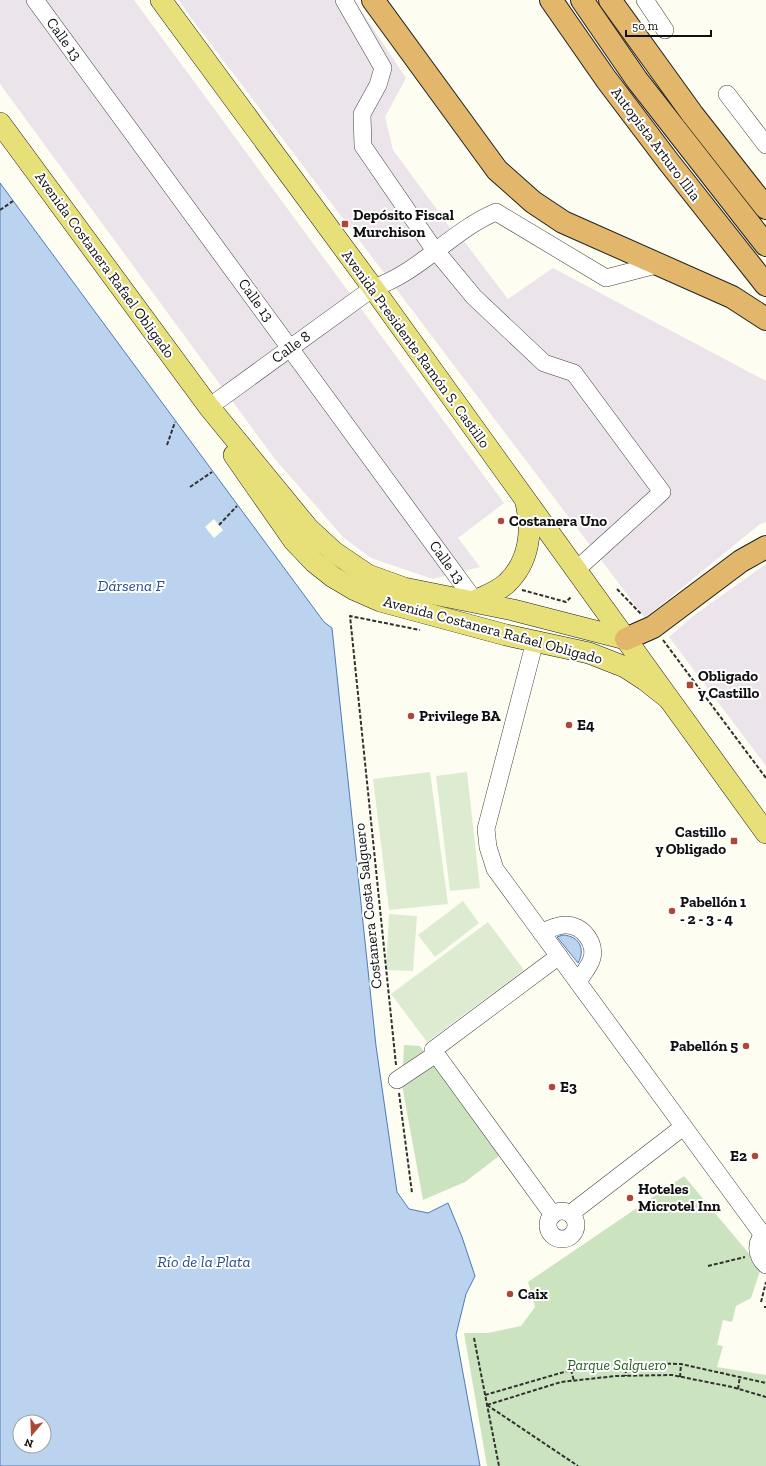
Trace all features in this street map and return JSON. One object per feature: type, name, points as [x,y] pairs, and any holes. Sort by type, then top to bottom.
[{"type":"highway","points":[[373,0],[426,74],[502,174],[533,202],[563,222],[732,297],[766,319]]},
{"type":"highway","name":"Autopista Arturo Illia","points":[[551,0],[606,79],[668,162],[766,285]]},
{"type":"highway","name":"Autopista Arturo Illia","points":[[582,0],[638,80],[766,244]]},
{"type":"highway","points":[[610,0],[693,115],[766,208]]},
{"type":"highway","points":[[626,639],[653,627],[741,561],[766,547]]},
{"type":"main road","name":"Avenida Presidente Ramón S. Castillo","points":[[161,0],[373,288],[669,699]]},
{"type":"main road","name":"Avenida Costanera Rafael Obligado","points":[[0,123],[209,407],[230,430],[308,528],[334,552],[368,575],[404,588],[475,602],[626,639]]},
{"type":"main road","name":"Avenida Costanera Rafael Obligado","points":[[209,407],[220,435],[294,541],[314,562],[333,577],[355,590],[380,601],[506,635],[589,653],[619,664],[645,680],[669,699],[766,833]]},
{"type":"main road","points":[[475,602],[507,584],[518,570],[526,553],[530,536],[530,517],[526,500]]},
{"type":"street","name":"Calle 13","points":[[35,0],[291,347],[475,602]]},
{"type":"street","points":[[344,0],[383,68],[378,85],[362,114],[363,146],[435,251],[474,297],[544,362],[574,372],[662,492],[576,570]]},
{"type":"street","points":[[645,0],[665,30]]},
{"type":"street","points":[[727,94],[766,145]]},
{"type":"street","name":"Calle 8","points":[[209,407],[373,288],[391,282],[456,236],[496,212],[606,278],[660,264]]},
{"type":"street","points":[[535,641],[486,829],[488,847],[495,869],[683,1127],[764,1234],[759,1240],[762,1259]]},
{"type":"street","points":[[541,932],[565,925],[577,927],[588,936],[592,947],[592,960],[578,982]]},
{"type":"street","points":[[553,1215],[433,1050],[559,956]]},
{"type":"street","points":[[397,1080],[436,1054]]},
{"type":"street","points":[[570,1214],[683,1127]]},
{"type":"street","points":[[562,1211],[570,1214],[576,1221],[575,1230],[570,1237],[561,1239],[553,1235],[549,1227],[550,1218],[562,1211]]},
{"type":"path","points":[[0,210],[13,201]]},
{"type":"path","points":[[167,445],[176,422]]},
{"type":"path","points":[[190,487],[212,472]]},
{"type":"path","points":[[219,526],[237,506]]},
{"type":"path","points":[[518,588],[566,602],[572,596]]},
{"type":"path","points":[[617,589],[653,627],[766,778]]},
{"type":"path","name":"Costanera Costa Salguero","points":[[350,616],[397,1080],[412,1194]]},
{"type":"path","points":[[708,1266],[762,1259]]},
{"type":"path","points":[[761,1302],[766,1282]]},
{"type":"path","points":[[474,1338],[499,1466]]},
{"type":"path","points":[[485,1395],[571,1370],[625,1363],[681,1364],[766,1383]]},
{"type":"path","points":[[625,1363],[626,1376]]},
{"type":"path","points":[[680,1377],[681,1364]]},
{"type":"path","points":[[571,1370],[574,1381]]},
{"type":"path","points":[[487,1405],[561,1382],[626,1376],[680,1377],[738,1389],[766,1397]]},
{"type":"path","points":[[738,1389],[740,1376]]},
{"type":"path","points":[[487,1405],[578,1466]]},
{"type":"shaded area","points":[[0,0],[134,0],[504,503],[458,538],[480,567],[433,579],[371,558],[344,538],[274,458],[0,84]]},
{"type":"shaded area","points":[[179,0],[354,0],[406,78],[385,117],[393,150],[452,230],[463,240],[508,299],[553,268],[766,381],[766,522],[760,524],[645,618]]},
{"type":"shaded area","points":[[766,564],[766,766],[669,637],[693,616]]},
{"type":"green space","points":[[430,772],[448,904],[389,910],[373,779]]},
{"type":"green space","points":[[467,772],[480,888],[450,891],[436,776]]},
{"type":"green space","points":[[463,901],[479,923],[435,957],[418,935]]},
{"type":"green space","points":[[389,914],[417,916],[413,971],[386,970]]},
{"type":"green space","points":[[488,922],[524,970],[427,1042],[391,994]]},
{"type":"green space","points":[[404,1045],[420,1046],[499,1156],[465,1182],[423,1200],[402,1085]]},
{"type":"green space","name":"Parque Salguero","points":[[684,1176],[761,1268],[751,1298],[736,1306],[732,1322],[723,1320],[717,1345],[723,1346],[717,1367],[766,1375],[766,1466],[487,1466],[464,1333],[488,1333],[521,1326],[535,1307],[528,1282]]},
{"type":"water","name":"Río de la Plata","points":[[0,183],[324,622],[332,628],[376,1046],[397,1192],[409,1209],[428,1213],[448,1203],[462,1237],[475,1276],[466,1294],[456,1335],[480,1466],[0,1466]]},
{"type":"water","points":[[563,935],[573,938],[580,944],[581,953],[578,963],[557,937]]},
{"type":"pier","points":[[214,519],[223,530],[214,538],[205,527]]},
{"type":"place","name":"Depósito Fiscal Murchison","points":[[345,224]]},
{"type":"place","name":"Costanera Uno","points":[[501,521]]},
{"type":"place","name":"Obligado y Castillo","points":[[690,685]]},
{"type":"place","name":"Privilege BA","points":[[411,716]]},
{"type":"place","name":"E4","points":[[569,725]]},
{"type":"place","name":"Castillo y Obligado","points":[[734,841]]},
{"type":"place","name":"Pabellón 1 - 2 - 3 - 4","points":[[672,911]]},
{"type":"place","name":"Pabellón 5","points":[[746,1046]]},
{"type":"place","name":"E3","points":[[552,1087]]},
{"type":"place","name":"E2","points":[[755,1156]]},
{"type":"place","name":"Hoteles Microtel Inn","points":[[630,1198]]},
{"type":"place","name":"Caix","points":[[510,1294]]},
{"type":"water label","name":"Dársena F","points":[[131,585]]}]
